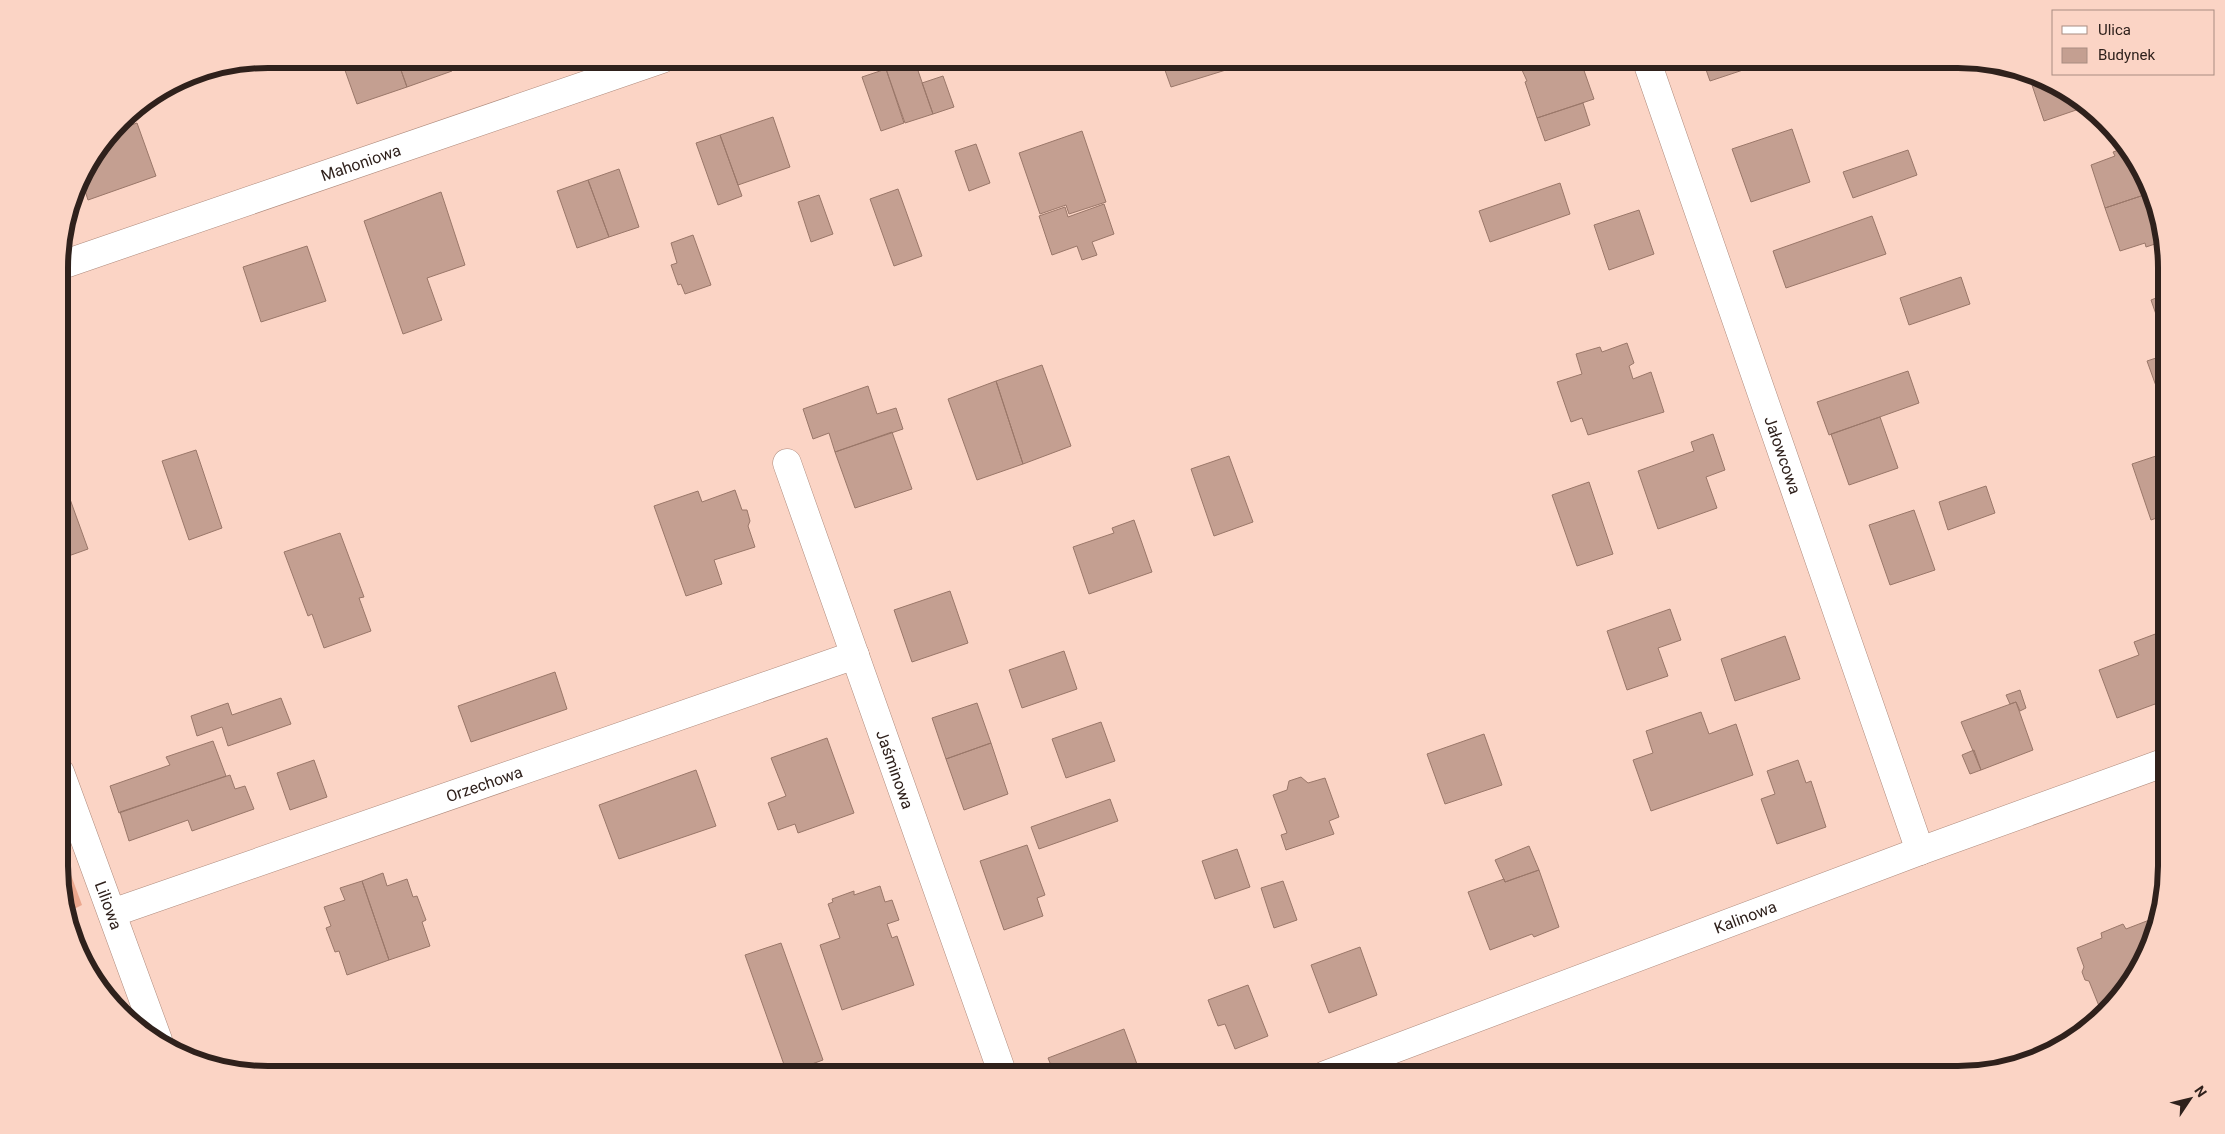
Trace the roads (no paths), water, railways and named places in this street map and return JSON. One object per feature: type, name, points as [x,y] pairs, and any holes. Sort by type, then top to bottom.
[{"type":"street","name":"Mahoniowa","points":[[68,263],[636,68]]},
{"type":"street","name":"Jałowcowa","points":[[1649,68],[1920,851]]},
{"type":"street","name":"Jaśminowa","points":[[787,462],[1001,1066]]},
{"type":"street","name":"Orzechowa","points":[[112,913],[855,655]]},
{"type":"street","name":"Kalinowa","points":[[1349,1066],[1920,851],[2158,765]]},
{"type":"street","name":"Liliowa","points":[[68,794],[155,1032]]}]
